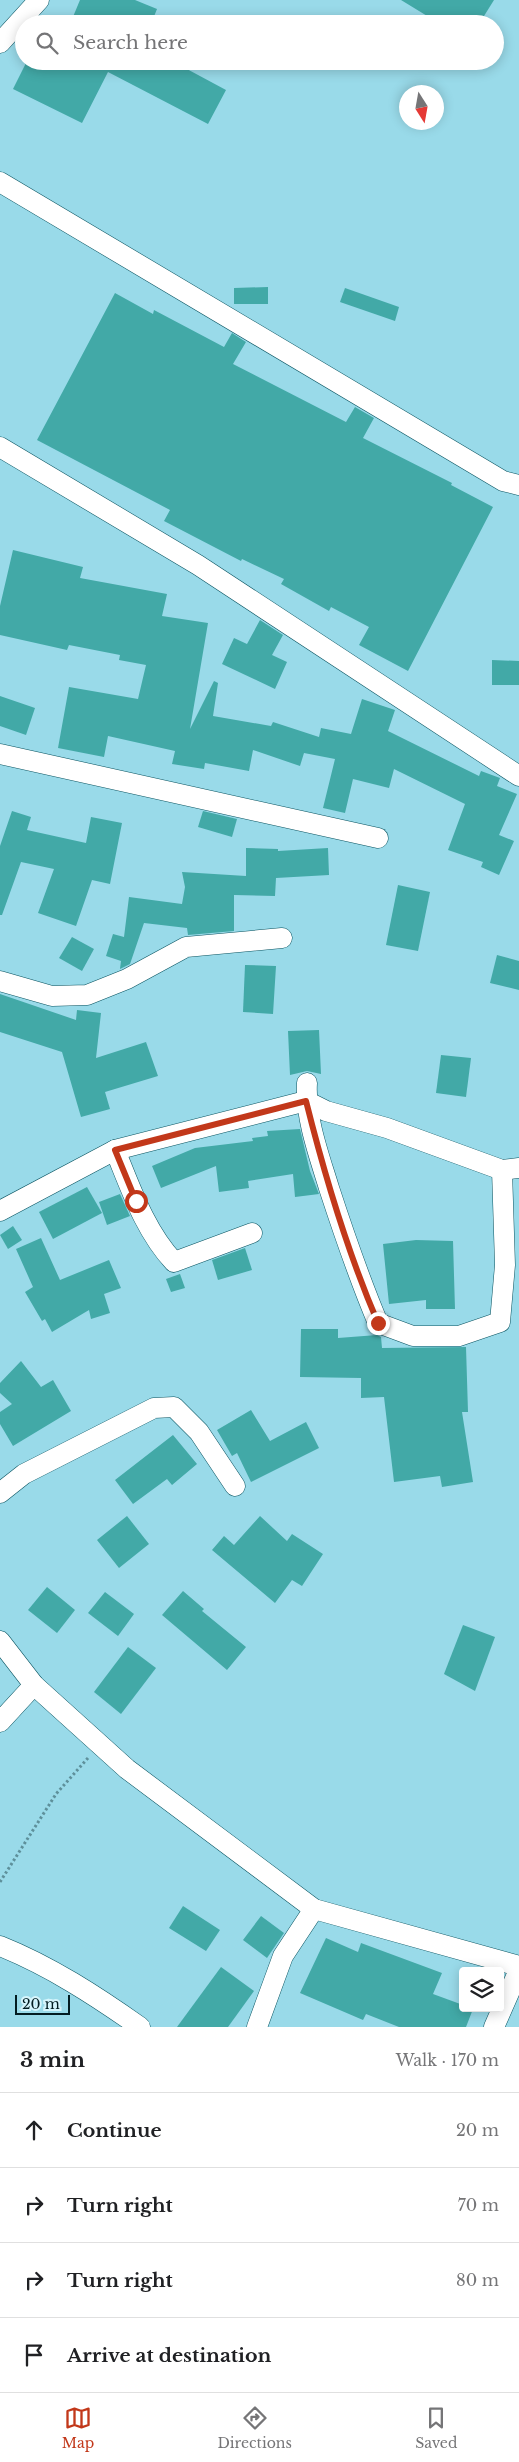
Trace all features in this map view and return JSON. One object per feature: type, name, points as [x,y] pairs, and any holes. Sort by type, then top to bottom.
[{"type":"street","points":[[25,15],[39,0]]},
{"type":"street","points":[[0,43],[15,26]]},
{"type":"street","points":[[0,182],[503,481],[519,485]]},
{"type":"street","points":[[0,447],[198,565],[519,776]]},
{"type":"street","points":[[0,754],[378,838]]},
{"type":"street","points":[[0,982],[52,996],[87,995],[126,979],[186,948],[282,938]]},
{"type":"street","points":[[0,1211],[115,1150],[307,1092]]},
{"type":"street","points":[[307,1092],[326,1111],[387,1128],[510,1169],[500,1322],[459,1336],[413,1336],[378,1323],[355,1268],[322,1163],[307,1092]]},
{"type":"street","points":[[115,1150],[136,1201],[157,1244],[174,1262],[252,1233]]},
{"type":"street","points":[[0,1493],[24,1474],[154,1408],[174,1408],[199,1432],[235,1486]]},
{"type":"street","points":[[0,1641],[34,1685],[127,1769],[314,1909],[519,1968],[494,2027]]},
{"type":"street","points":[[0,1722],[34,1685]]},
{"type":"street","points":[[258,2027],[284,1956],[314,1909]]},
{"type":"street","points":[[0,1946],[18,1953],[100,1999],[140,2027]]},
{"type":"path","points":[[0,1882],[56,1794],[100,1744]]},
{"type":"building","points":[[80,0],[135,0],[157,9],[155,15],[74,15]]},
{"type":"building","points":[[401,0],[494,0],[485,15],[426,15]]},
{"type":"building","points":[[22,70],[189,70],[226,90],[208,124],[108,72],[82,123],[13,89]]},
{"type":"building","points":[[268,287],[268,304],[234,304],[234,288]]},
{"type":"building","points":[[345,288],[399,307],[395,321],[340,302]]},
{"type":"building","points":[[115,293],[153,314],[154,310],[224,347],[232,333],[246,342],[233,364],[346,422],[355,407],[374,418],[363,438],[452,483],[451,485],[493,507],[408,671],[359,645],[369,627],[331,607],[329,611],[281,584],[284,579],[242,559],[241,561],[164,521],[170,510],[37,440]]},
{"type":"building","points":[[13,550],[83,567],[80,578],[167,594],[162,616],[208,623],[190,729],[214,681],[218,683],[213,716],[271,726],[273,722],[319,737],[321,728],[351,734],[362,699],[395,710],[388,731],[479,776],[481,771],[500,778],[497,786],[517,794],[499,835],[514,841],[499,875],[481,867],[483,862],[448,850],[465,804],[394,769],[389,788],[353,779],[345,813],[323,808],[335,759],[304,753],[300,766],[253,750],[249,771],[205,763],[204,769],[172,764],[175,751],[108,736],[104,757],[58,748],[69,687],[138,699],[146,665],[119,660],[120,655],[69,645],[67,650],[0,635],[0,606]]},
{"type":"building","points":[[260,620],[283,635],[272,655],[287,662],[275,689],[222,664],[234,638],[247,644]]},
{"type":"building","points":[[492,660],[519,661],[519,685],[492,685]]},
{"type":"building","points":[[0,696],[35,708],[26,735],[0,726]]},
{"type":"building","points":[[12,811],[31,817],[27,830],[86,843],[91,817],[122,823],[110,884],[92,880],[76,926],[38,913],[54,869],[21,862],[2,915],[0,915],[0,846]]},
{"type":"building","points":[[203,811],[237,819],[232,837],[198,827]]},
{"type":"building","points":[[246,848],[278,849],[278,851],[328,848],[329,875],[276,878],[275,896],[234,895],[234,931],[188,935],[187,928],[144,923],[130,964],[120,969],[121,961],[106,956],[113,934],[124,937],[129,897],[182,904],[185,887],[182,872],[246,876]]},
{"type":"building","points":[[398,885],[430,892],[418,951],[386,945]]},
{"type":"building","points":[[72,937],[94,949],[82,971],[59,958]]},
{"type":"building","points":[[497,955],[519,961],[519,990],[490,983]]},
{"type":"building","points":[[245,965],[276,966],[273,1014],[243,1012]]},
{"type":"building","points":[[0,994],[76,1020],[77,1010],[101,1013],[96,1058],[146,1042],[158,1076],[105,1092],[110,1109],[81,1117],[62,1052],[0,1032]]},
{"type":"building","points":[[319,1030],[321,1074],[307,1071],[290,1075],[288,1031]]},
{"type":"building","points":[[441,1055],[471,1058],[466,1097],[436,1093]]},
{"type":"building","points":[[300,1129],[310,1171],[319,1194],[295,1197],[293,1174],[248,1181],[249,1188],[219,1192],[216,1166],[161,1188],[152,1166],[195,1148],[253,1141],[252,1138],[268,1136],[267,1131]]},
{"type":"building","points":[[87,1187],[102,1213],[53,1239],[39,1212]]},
{"type":"building","points":[[120,1194],[130,1216],[107,1225],[99,1202]]},
{"type":"building","points":[[13,1226],[22,1240],[8,1249],[0,1235]]},
{"type":"building","points":[[41,1238],[60,1280],[109,1260],[121,1288],[104,1294],[110,1313],[91,1319],[89,1310],[52,1332],[45,1319],[42,1321],[25,1292],[33,1287],[16,1249]]},
{"type":"building","points":[[416,1240],[453,1241],[455,1309],[426,1309],[426,1300],[389,1304],[383,1244]]},
{"type":"building","points":[[245,1248],[252,1270],[218,1280],[212,1260]]},
{"type":"building","points":[[180,1274],[185,1288],[171,1292],[166,1279]]},
{"type":"building","points":[[301,1329],[338,1329],[338,1338],[377,1335],[381,1337],[382,1348],[466,1347],[468,1412],[462,1412],[473,1482],[442,1487],[440,1476],[394,1482],[384,1397],[361,1398],[361,1378],[300,1377]]},
{"type":"building","points":[[21,1361],[41,1387],[53,1380],[71,1411],[13,1446],[0,1424],[0,1412],[12,1404],[0,1393],[0,1383]]},
{"type":"building","points":[[251,1410],[270,1441],[306,1422],[319,1448],[251,1482],[237,1453],[232,1456],[217,1430]]},
{"type":"building","points":[[173,1435],[197,1464],[172,1485],[167,1479],[133,1504],[115,1480]]},
{"type":"building","points":[[127,1516],[149,1544],[119,1568],[97,1540]]},
{"type":"building","points":[[260,1516],[287,1541],[292,1534],[323,1554],[302,1586],[292,1580],[275,1603],[212,1550],[224,1536],[234,1545]]},
{"type":"building","points":[[47,1587],[75,1610],[57,1633],[28,1610]]},
{"type":"building","points":[[183,1591],[204,1609],[202,1611],[246,1647],[227,1670],[162,1615]]},
{"type":"building","points":[[105,1592],[134,1614],[118,1636],[88,1613]]},
{"type":"building","points":[[463,1625],[495,1637],[475,1691],[444,1674]]},
{"type":"building","points":[[128,1647],[156,1668],[121,1714],[94,1692]]},
{"type":"building","points":[[183,1906],[220,1930],[206,1951],[169,1928]]},
{"type":"building","points":[[261,1916],[284,1933],[267,1958],[243,1940]]},
{"type":"building","points":[[326,1938],[358,1952],[361,1943],[442,1973],[433,1994],[459,2004],[459,2012],[472,2012],[466,2027],[399,2027],[366,2014],[363,2020],[300,1993]]},
{"type":"building","points":[[221,1967],[254,1991],[228,2027],[177,2027]]},
{"type":"route","points":[[136,1201],[115,1150],[306,1101],[322,1163],[355,1268],[378,1323]]}]
